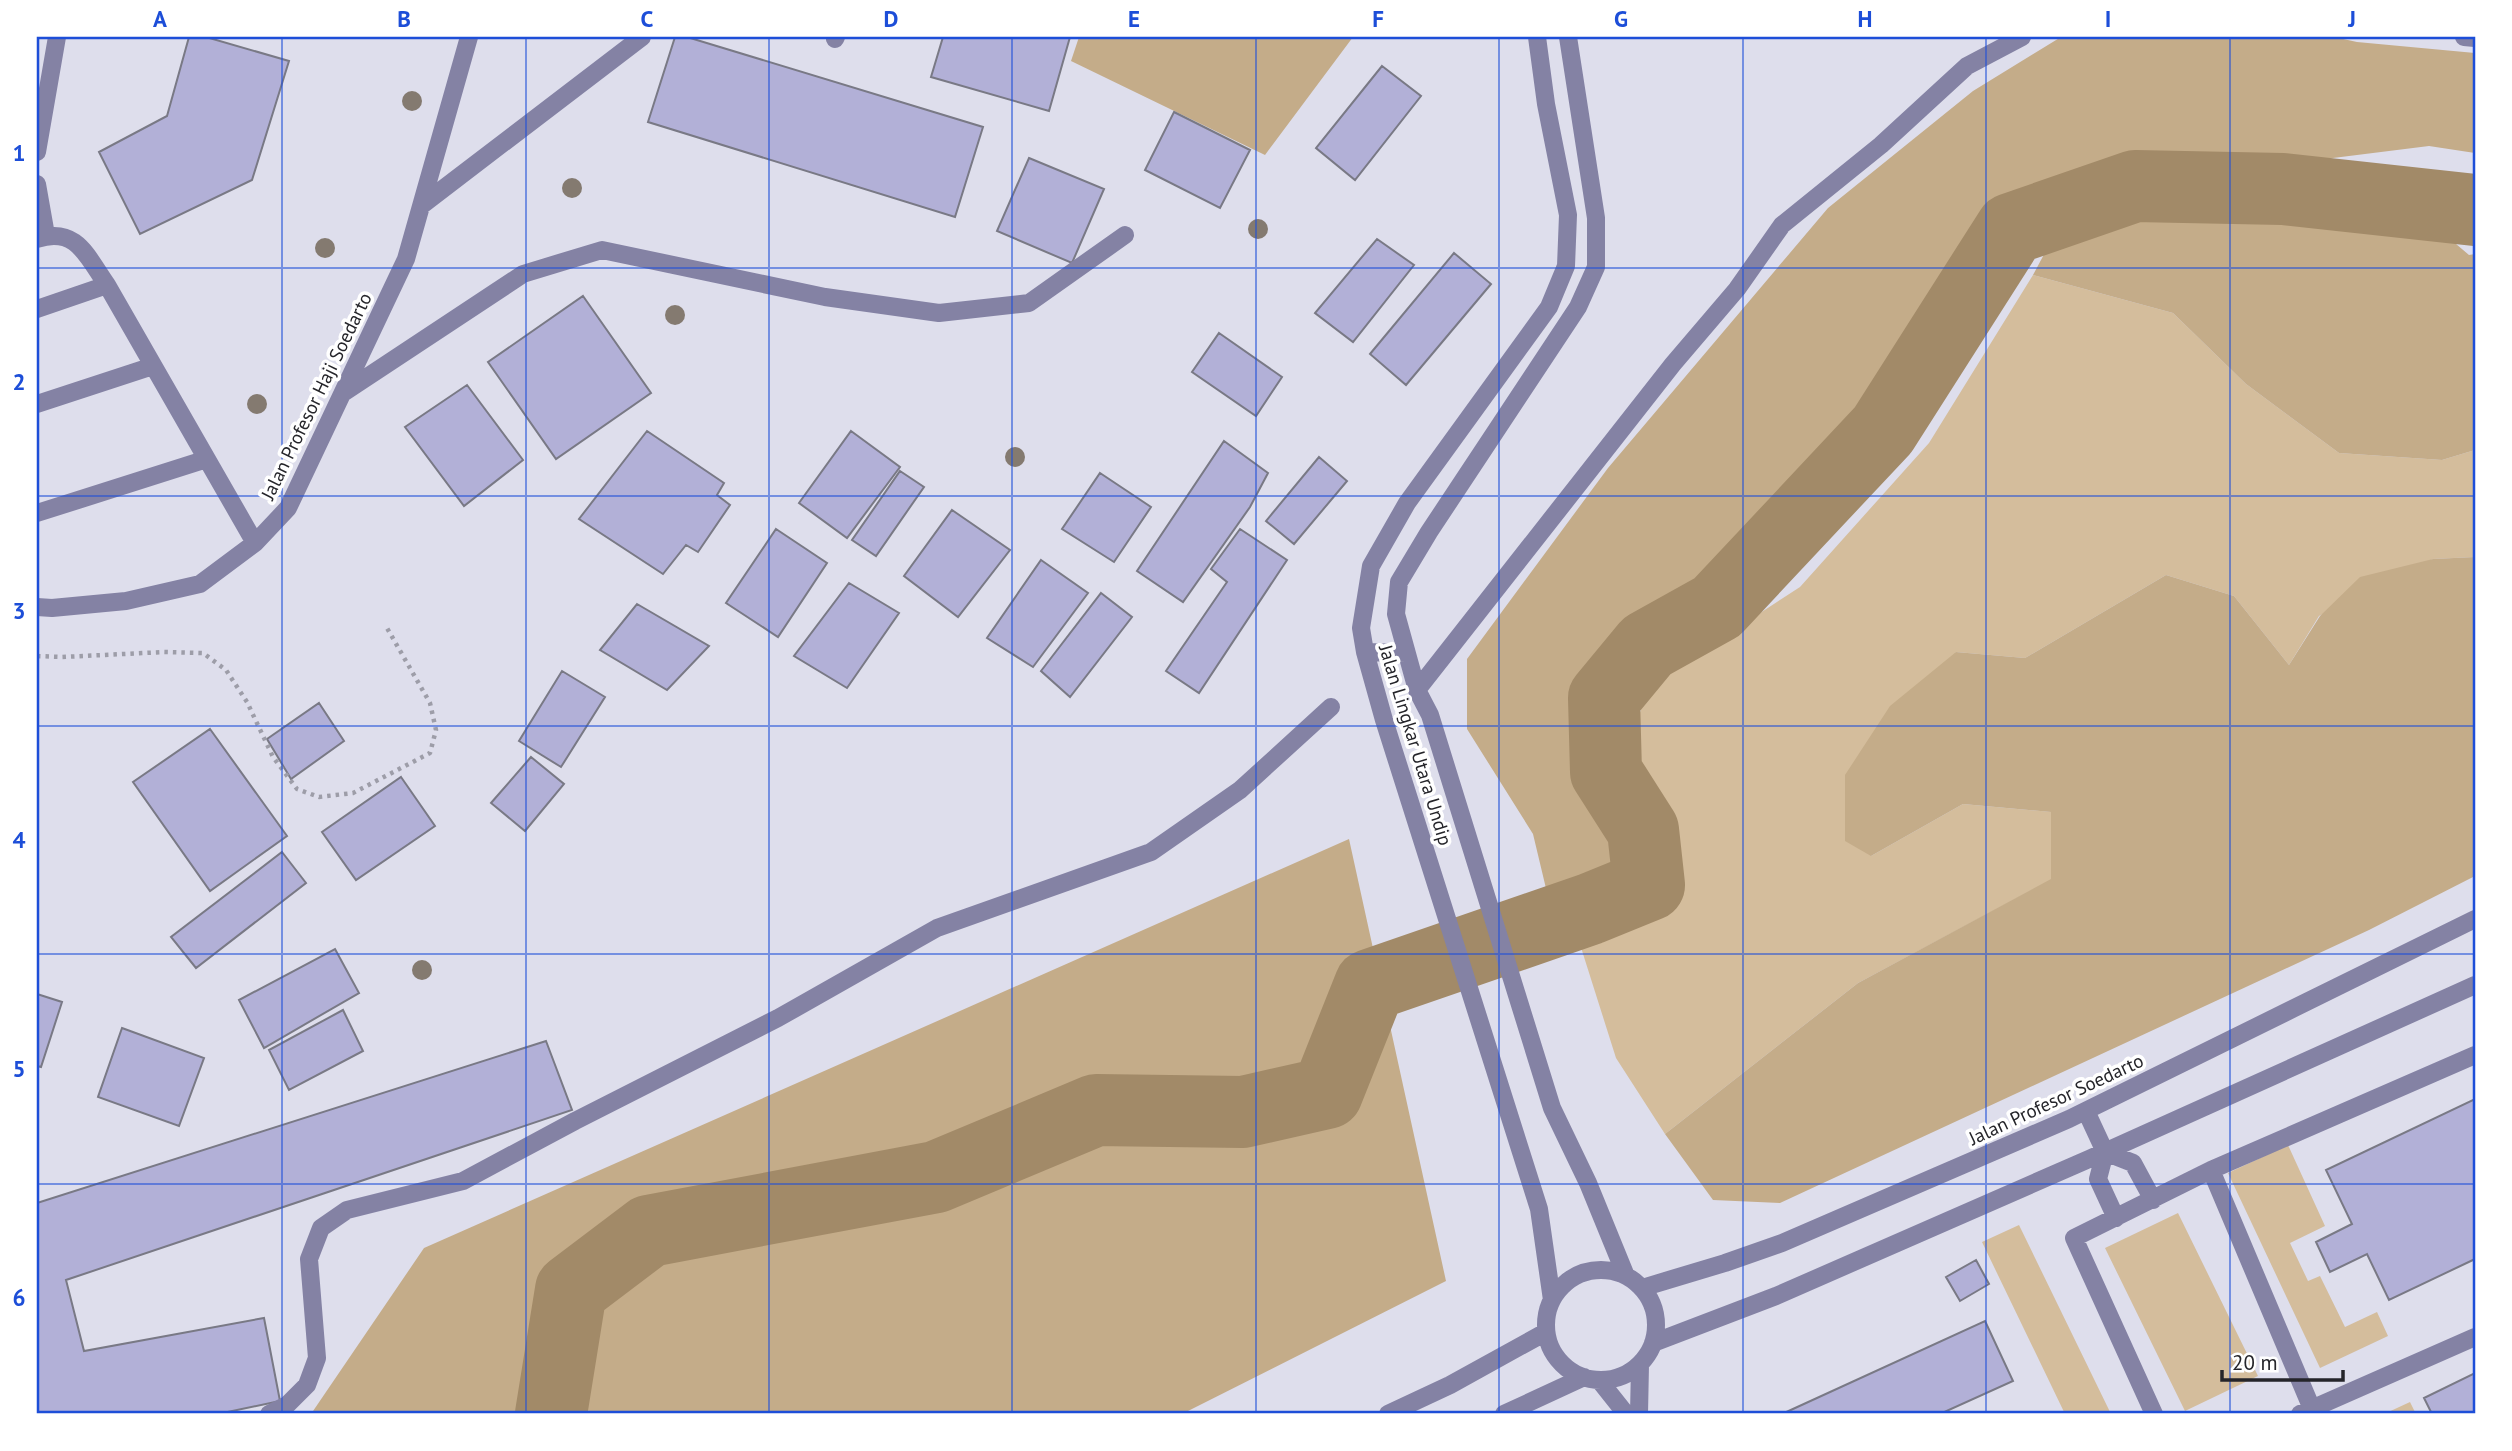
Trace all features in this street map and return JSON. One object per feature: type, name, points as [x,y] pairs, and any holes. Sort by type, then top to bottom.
[{"type":"street","points":[[37,152],[57,37]]},
{"type":"street","name":"Jalan Profesor Haji Soedarto","points":[[37,607],[126,601],[200,584],[255,542],[288,508],[406,259],[469,37]]},
{"type":"street","points":[[422,205],[642,37]]},
{"type":"street","name":"Jalan Lingkar Utara Undip","points":[[1537,37],[1546,104],[1568,215],[1566,266],[1549,307],[1407,503],[1371,566],[1361,628],[1365,652],[1388,732],[1539,1209],[1552,1300]]},
{"type":"street","name":"Jalan Lingkar Utara Undip","points":[[1568,37],[1596,218],[1596,267],[1578,307],[1429,532],[1399,582],[1396,614],[1417,690],[1430,715],[1552,1108],[1588,1183],[1626,1276]]},
{"type":"street","points":[[1417,690],[1673,364],[1737,289],[1782,225],[1881,145],[1967,66],[2022,37]]},
{"type":"street","points":[[2464,37],[2475,38]]},
{"type":"street","points":[[37,184],[42,237],[60,234],[72,239],[107,285],[255,542]]},
{"type":"street","points":[[343,393],[523,274],[602,250],[825,297],[939,313],[1029,303],[1125,235]]},
{"type":"street","points":[[37,309],[107,285]]},
{"type":"street","points":[[37,404],[153,366]]},
{"type":"street","points":[[37,513],[207,459]]},
{"type":"street","points":[[1365,652],[1406,653]]},
{"type":"street","points":[[269,1414],[287,1405],[307,1385],[317,1358],[309,1259],[321,1228],[347,1210],[463,1181],[778,1018],[937,928],[1152,852],[1240,790],[1331,707]]},
{"type":"street","name":"Jalan Profesor Soedarto","points":[[1642,1288],[1782,1243],[2086,1111],[2475,919]]},
{"type":"street","points":[[1653,1343],[1776,1296],[2105,1152],[2475,985]]},
{"type":"street","points":[[2154,1414],[2074,1238],[2211,1170],[2475,1055]]},
{"type":"street","points":[[2086,1111],[2105,1152],[2098,1179],[2116,1218]]},
{"type":"street","points":[[2105,1152],[2133,1163],[2154,1200]]},
{"type":"street","points":[[2211,1170],[2306,1412],[2475,1337]]},
{"type":"street","points":[[1504,1414],[1592,1379],[1621,1377],[1640,1365],[1653,1343],[1656,1318],[1642,1288],[1626,1276],[1605,1270],[1584,1272],[1565,1283],[1552,1300],[1546,1315],[1546,1332],[1553,1352],[1566,1367],[1592,1379],[1626,1414]]},
{"type":"street","points":[[1388,1414],[1450,1385],[1546,1332]]},
{"type":"street","points":[[1639,1414],[1640,1365]]},
{"type":"path","points":[[37,656],[203,653],[226,670],[247,702],[273,757],[297,789],[319,797],[353,793],[430,752],[436,730],[430,703],[387,628]]},
{"type":"shaded area","points":[[1079,37],[1353,37],[1265,155],[1071,61]]},
{"type":"shaded area","points":[[2061,37],[2334,37],[2357,42],[2475,53],[2475,153],[2429,146],[2301,162],[2125,170],[1988,209],[1874,409],[1707,579],[1639,625],[1591,687],[1595,800],[1626,863],[1549,901],[1533,834],[1467,729],[1467,659],[1608,468],[1828,208],[1973,91]]},
{"type":"shaded area","points":[[2167,207],[2296,207],[2436,227],[2469,255],[2475,254],[2475,450],[2442,460],[2339,453],[2246,384],[2173,313],[2033,275],[2049,245],[2106,217]]},
{"type":"shaded area","points":[[2033,275],[2173,313],[2246,384],[2339,453],[2442,460],[2475,450],[2475,557],[2433,559],[2319,616],[2289,665],[2234,596],[2166,575],[2025,658],[1956,652],[1871,856],[1963,804],[2052,812],[2051,880],[1858,983],[1665,1134],[1616,1058],[1578,938],[1673,900],[1661,817],[1626,758],[1653,670],[1725,636],[1800,587],[1929,443]]},
{"type":"shaded area","points":[[2475,557],[2475,876],[2369,930],[1780,1203],[1713,1200],[1665,1134],[1858,983],[2051,879],[2051,812],[1963,804],[1871,856],[1845,841],[1845,775],[1890,706],[1956,652],[2025,658],[2166,575],[2234,596],[2289,665],[2320,616],[2360,577],[2433,559]]},
{"type":"shaded area","points":[[1349,839],[1446,1281],[1182,1414],[311,1414],[424,1248]]},
{"type":"shaded area","points":[[2288,1145],[2325,1226],[2290,1243],[2308,1281],[2320,1276],[2345,1327],[2377,1312],[2388,1336],[2320,1368],[2228,1173]]},
{"type":"shaded area","points":[[2178,1213],[2258,1376],[2185,1411],[2105,1248]]},
{"type":"shaded area","points":[[2019,1225],[2111,1414],[2065,1414],[1982,1242]]},
{"type":"shaded area","points":[[2410,1402],[2416,1414],[2384,1414]]},
{"type":"building","points":[[189,37],[206,37],[289,61],[252,180],[140,234],[99,152],[167,116]]},
{"type":"building","points":[[675,37],[687,37],[983,127],[955,217],[648,122]]},
{"type":"building","points":[[943,37],[1070,37],[1049,111],[931,77]]},
{"type":"building","points":[[1382,66],[1421,96],[1355,180],[1316,148]]},
{"type":"building","points":[[1174,112],[1250,150],[1220,208],[1145,170]]},
{"type":"building","points":[[1029,158],[1104,189],[1072,263],[997,231]]},
{"type":"building","points":[[1377,239],[1414,265],[1353,342],[1315,313]]},
{"type":"building","points":[[1454,253],[1491,284],[1406,385],[1370,354]]},
{"type":"building","points":[[583,296],[651,393],[556,459],[488,362]]},
{"type":"building","points":[[1219,333],[1282,377],[1256,416],[1192,372]]},
{"type":"building","points":[[467,385],[523,460],[464,506],[405,427]]},
{"type":"building","points":[[647,431],[724,483],[717,495],[730,505],[698,552],[686,545],[663,574],[579,519]]},
{"type":"building","points":[[851,431],[900,467],[847,538],[799,503]]},
{"type":"building","points":[[1224,441],[1268,473],[1250,507],[1183,602],[1137,571]]},
{"type":"building","points":[[1319,457],[1347,481],[1294,544],[1266,521]]},
{"type":"building","points":[[900,471],[924,487],[876,556],[852,540]]},
{"type":"building","points":[[1100,473],[1151,507],[1114,562],[1062,529]]},
{"type":"building","points":[[952,510],[1010,550],[958,617],[904,576]]},
{"type":"building","points":[[776,529],[827,563],[778,637],[726,603]]},
{"type":"building","points":[[1240,529],[1287,560],[1199,693],[1166,671],[1227,582],[1211,569]]},
{"type":"building","points":[[1041,560],[1088,593],[1033,667],[987,638]]},
{"type":"building","points":[[849,583],[899,613],[847,688],[794,656]]},
{"type":"building","points":[[1101,593],[1132,617],[1070,697],[1041,671]]},
{"type":"building","points":[[637,604],[709,646],[667,690],[600,650]]},
{"type":"building","points":[[562,671],[605,697],[561,767],[519,741]]},
{"type":"building","points":[[319,703],[344,741],[291,779],[267,739]]},
{"type":"building","points":[[210,729],[287,836],[210,891],[133,782]]},
{"type":"building","points":[[531,757],[564,784],[525,831],[491,803]]},
{"type":"building","points":[[401,777],[435,826],[356,880],[322,832]]},
{"type":"building","points":[[282,852],[306,883],[196,968],[171,937]]},
{"type":"building","points":[[335,949],[359,993],[264,1048],[239,1000]]},
{"type":"building","points":[[37,994],[62,1002],[41,1067],[37,1066]]},
{"type":"building","points":[[343,1010],[363,1051],[289,1090],[269,1050]]},
{"type":"building","points":[[122,1028],[204,1058],[179,1126],[98,1097]]},
{"type":"building","points":[[546,1041],[572,1110],[66,1280],[84,1351],[264,1318],[280,1401],[218,1414],[37,1414],[37,1203]]},
{"type":"building","points":[[2475,1099],[2475,1259],[2389,1300],[2367,1254],[2330,1272],[2316,1242],[2352,1224],[2326,1170]]},
{"type":"building","points":[[1976,1260],[1989,1284],[1960,1301],[1946,1277]]},
{"type":"building","points":[[1985,1321],[2013,1381],[1940,1414],[1782,1414]]},
{"type":"building","points":[[2475,1373],[2475,1414],[2432,1414],[2424,1398]]},
{"type":"waterway","points":[[551,1414],[571,1290],[649,1231],[936,1177],[1096,1110],[1243,1112],[1327,1093],[1370,985],[1590,909],[1649,885],[1643,830],[1606,772],[1604,698],[1647,646],[1717,607],[1883,430],[2011,229],[2135,186],[2283,189],[2475,210]]}]
